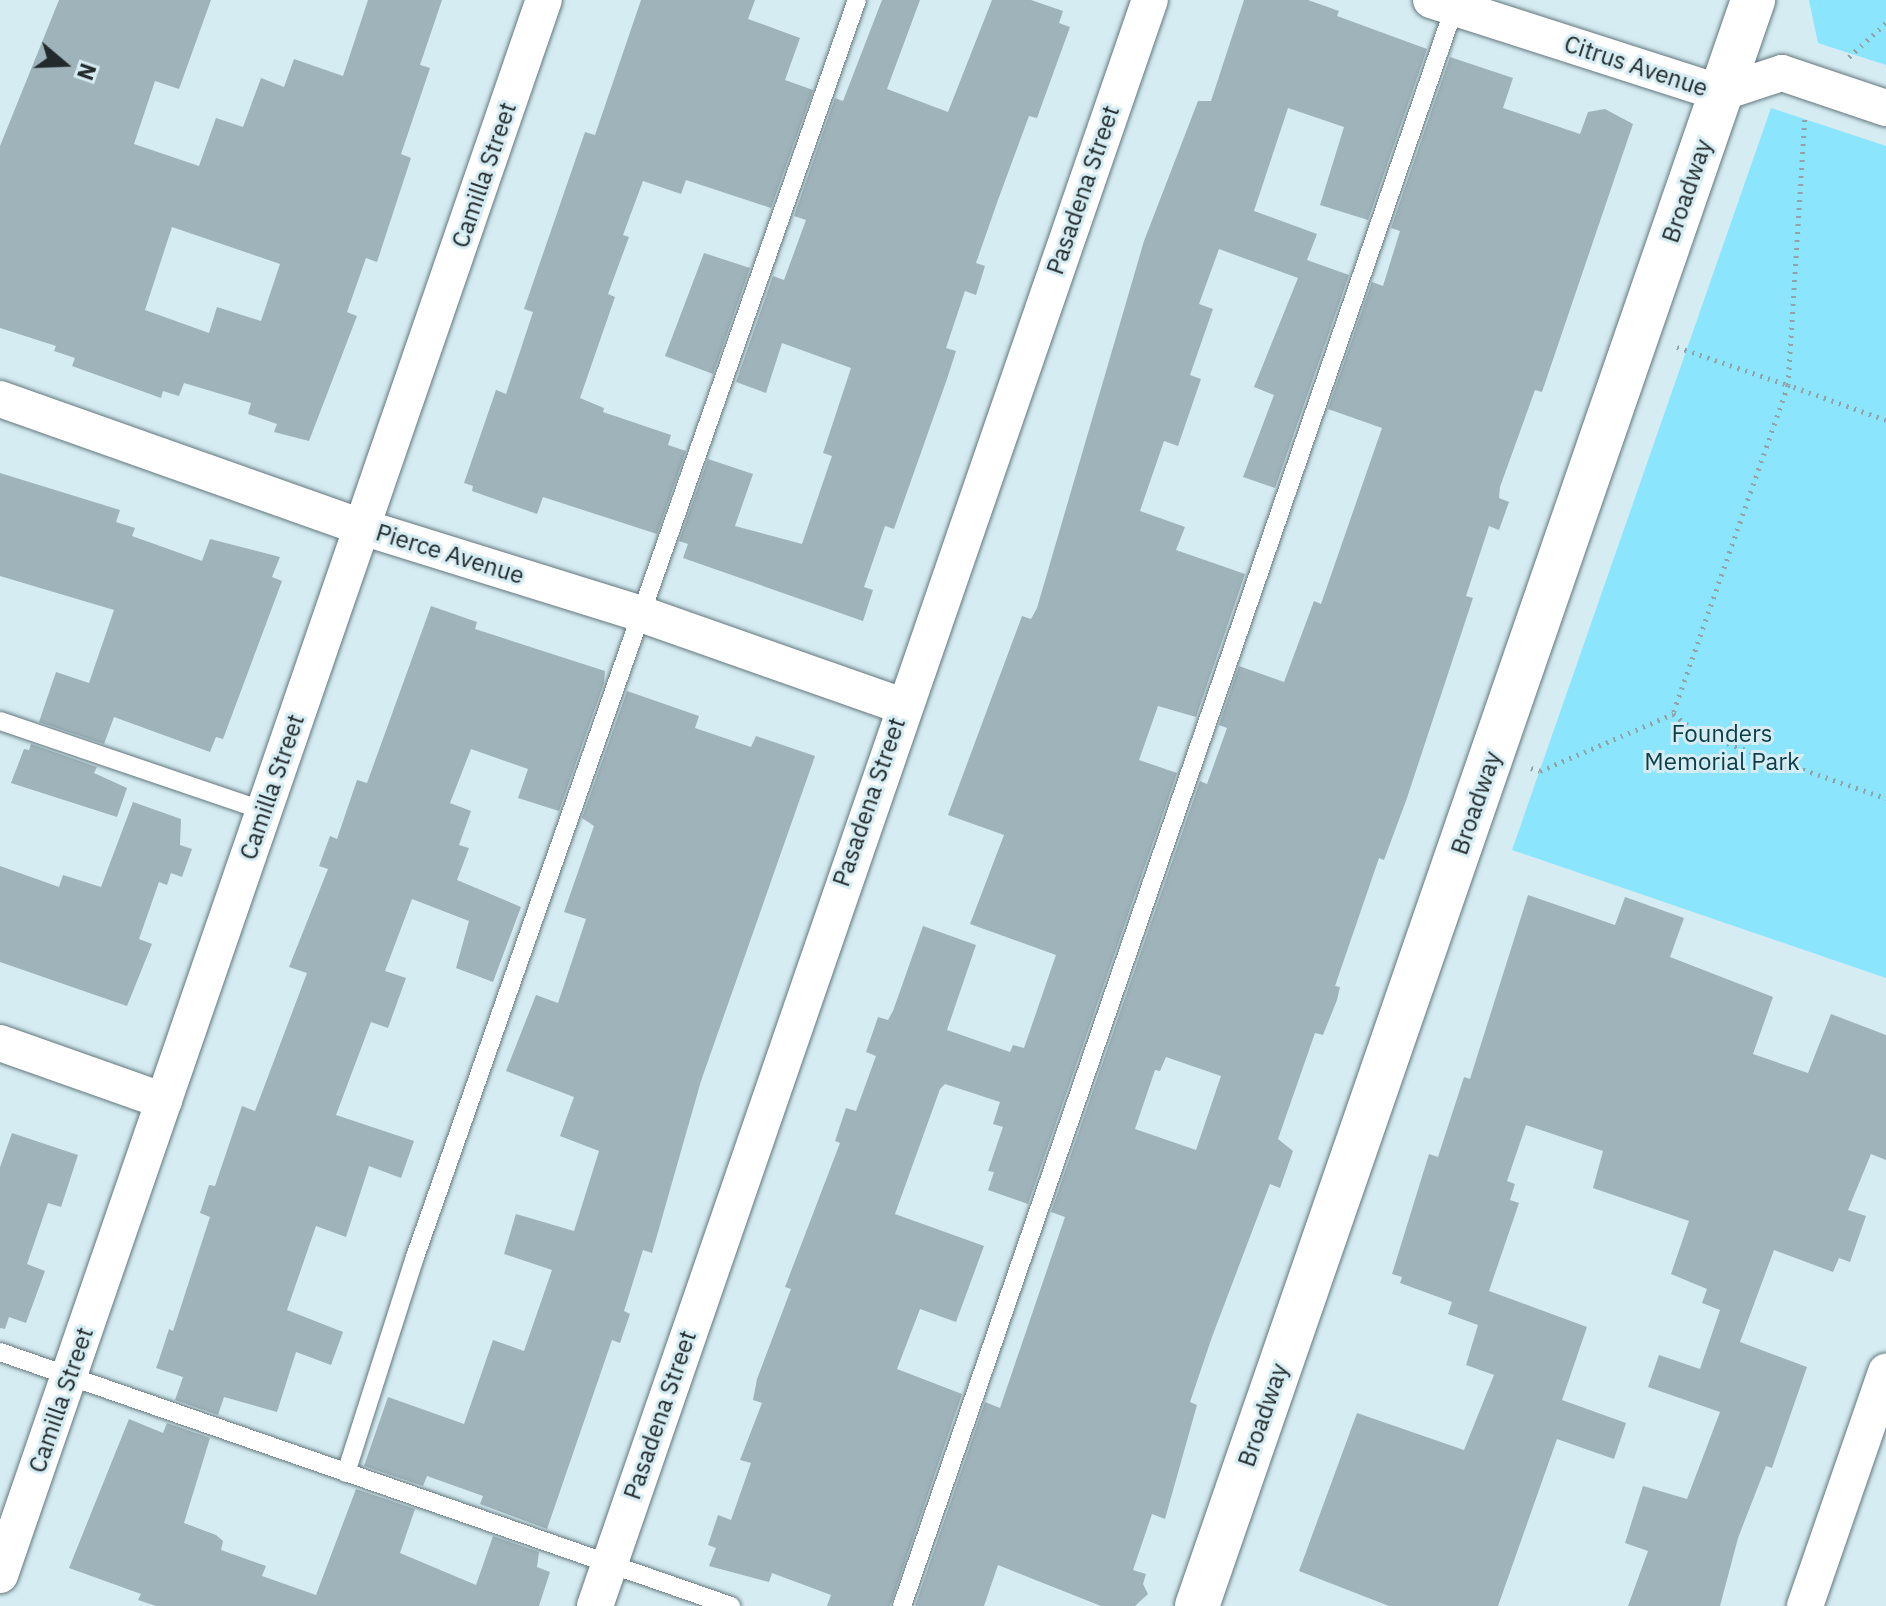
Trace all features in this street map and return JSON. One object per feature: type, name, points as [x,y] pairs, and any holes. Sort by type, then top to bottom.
[{"type":"street","name":"Camilla Street","points":[[0,1575],[544,0]]},
{"type":"street","name":"Pasadena Street","points":[[595,1606],[902,706],[1150,0]]},
{"type":"street","name":"Broadway","points":[[1197,1606],[1753,0]]},
{"type":"street","name":"Citrus Avenue","points":[[1442,4],[1721,93],[1782,73],[1886,108]]},
{"type":"street","name":"Pierce Avenue","points":[[0,399],[362,527],[641,614],[902,706]]},
{"type":"street","points":[[0,1043],[164,1101]]},
{"type":"street","points":[[1805,1606],[1886,1372]]},
{"type":"lane","points":[[346,1473],[415,1257],[857,0]]},
{"type":"lane","points":[[902,1606],[1442,4]]},
{"type":"lane","points":[[0,721],[264,811]]},
{"type":"lane","points":[[0,1352],[731,1606]]},
{"type":"path","points":[[1492,755],[1540,771],[1673,714],[1788,385],[1805,119],[1851,53],[1886,23]]},
{"type":"path","points":[[1638,334],[1886,420]]},
{"type":"path","points":[[1673,714],[1697,733],[1886,798]]},
{"type":"green space","points":[[1809,0],[1886,0],[1886,65],[1818,43]]},
{"type":"green space","name":"Founders Memorial Park","points":[[1771,108],[1886,146],[1886,978],[1512,850]]},
{"type":"building","points":[[59,0],[211,0],[179,89],[155,81],[134,144],[199,166],[216,118],[243,127],[261,78],[284,87],[294,59],[343,76],[368,0],[442,0],[420,65],[430,68],[401,154],[411,158],[377,262],[366,258],[347,312],[357,316],[309,441],[274,432],[277,424],[248,414],[251,403],[184,383],[179,396],[163,391],[161,398],[72,366],[75,358],[54,351],[56,346],[0,328],[0,146]],"holes":[[[172,227],[280,264],[261,321],[217,307],[209,333],[145,310]]]},
{"type":"building","points":[[641,0],[755,0],[748,19],[800,38],[785,80],[813,90],[771,208],[686,180],[681,194],[643,181],[623,235],[629,237],[608,294],[615,297],[580,398],[604,408],[603,412],[671,435],[668,445],[686,451],[657,534],[543,497],[537,514],[472,491],[473,486],[464,483],[496,390],[506,394],[533,312],[524,309],[585,132],[595,135]]},
{"type":"building","points":[[882,0],[920,0],[887,89],[948,112],[992,0],[1031,0],[1063,11],[1059,23],[1070,27],[1037,118],[1029,116],[998,200],[976,263],[985,266],[976,295],[965,291],[946,348],[956,351],[894,529],[885,526],[864,587],[873,590],[863,621],[683,558],[688,544],[679,541],[708,459],[753,474],[735,526],[802,544],[832,456],[823,453],[851,368],[782,343],[766,393],[736,382],[773,276],[784,280],[806,220],[794,216],[835,98],[843,101]]},
{"type":"building","points":[[1244,0],[1308,0],[1339,11],[1337,16],[1427,49],[1368,220],[1320,205],[1344,127],[1288,108],[1254,211],[1317,234],[1307,260],[1349,275],[1275,488],[1243,477],[1274,395],[1254,387],[1298,278],[1219,249],[1199,304],[1213,309],[1190,375],[1201,379],[1178,446],[1164,441],[1140,511],[1185,527],[1176,550],[1245,574],[1196,717],[1158,706],[1139,760],[1177,773],[1028,1204],[988,1190],[994,1172],[988,1171],[1003,1127],[993,1124],[1000,1102],[945,1084],[940,1089],[895,1214],[984,1246],[956,1322],[920,1309],[897,1369],[962,1394],[890,1606],[827,1606],[831,1595],[772,1573],[769,1582],[709,1566],[716,1548],[708,1545],[718,1515],[731,1520],[751,1463],[740,1460],[762,1403],[753,1400],[757,1379],[791,1289],[785,1287],[840,1143],[835,1141],[846,1108],[856,1111],[876,1056],[866,1052],[878,1017],[888,1020],[893,1011],[923,926],[976,945],[947,1030],[1010,1052],[1013,1045],[1024,1048],[1056,955],[970,924],[1004,835],[948,815],[1022,616],[1031,619],[1037,608],[1144,241],[1198,101],[1211,101]]},
{"type":"building","points":[[1450,57],[1513,78],[1503,108],[1580,134],[1588,112],[1605,109],[1633,124],[1542,392],[1535,390],[1500,487],[1499,498],[1509,502],[1499,530],[1489,526],[1466,596],[1473,598],[1407,798],[1384,860],[1379,858],[1335,986],[1340,987],[1337,1000],[1323,1035],[1315,1033],[1278,1139],[1293,1151],[1280,1188],[1270,1184],[1212,1337],[1190,1402],[1197,1405],[1165,1519],[1152,1514],[1133,1570],[1146,1574],[1143,1584],[1148,1594],[1135,1606],[1101,1606],[998,1565],[984,1606],[915,1606],[985,1402],[1000,1408],[1065,1217],[1051,1212],[1200,781],[1207,784],[1227,728],[1219,725],[1239,666],[1284,682],[1314,601],[1321,604],[1382,428],[1328,409],[1372,282],[1383,286],[1400,231],[1391,228]],"holes":[[[1166,1057],[1221,1076],[1196,1150],[1135,1129],[1155,1070],[1160,1071]]]},
{"type":"building","points":[[704,253],[750,268],[713,374],[665,356]]},
{"type":"building","points":[[0,473],[120,510],[116,522],[135,528],[132,536],[202,561],[210,539],[280,557],[272,577],[282,581],[223,739],[216,737],[210,752],[114,717],[104,744],[39,722],[56,672],[89,683],[114,610],[0,576]]},
{"type":"building","points":[[431,606],[477,622],[475,629],[605,671],[604,683],[559,811],[518,798],[528,769],[471,749],[450,803],[471,811],[459,845],[469,848],[457,880],[521,907],[493,982],[456,968],[469,921],[412,899],[385,971],[406,978],[388,1028],[371,1022],[336,1115],[414,1141],[401,1178],[369,1166],[346,1237],[316,1226],[287,1310],[343,1332],[331,1365],[296,1352],[277,1412],[224,1397],[218,1415],[175,1400],[183,1377],[156,1368],[169,1329],[173,1331],[210,1217],[200,1213],[209,1185],[215,1186],[242,1106],[255,1111],[307,973],[289,967],[328,869],[319,866],[330,836],[337,839],[357,780],[367,783]]},
{"type":"building","points":[[627,691],[699,716],[695,728],[751,747],[756,736],[815,756],[701,1081],[652,1253],[643,1250],[624,1311],[630,1314],[620,1343],[612,1340],[547,1529],[480,1504],[483,1496],[427,1476],[423,1486],[364,1466],[388,1397],[464,1424],[493,1340],[524,1351],[552,1270],[504,1254],[516,1214],[574,1231],[599,1151],[560,1136],[574,1097],[506,1071],[536,995],[558,1003],[586,919],[564,912],[594,826],[582,818]]},
{"type":"building","points":[[31,744],[97,767],[94,773],[127,788],[117,817],[11,783],[24,749],[29,750]]},
{"type":"building","points":[[133,802],[181,819],[180,845],[192,849],[182,877],[171,873],[167,885],[159,882],[139,939],[152,944],[127,1006],[0,962],[0,866],[59,887],[63,875],[101,887]]},
{"type":"building","points":[[1528,895],[1615,925],[1625,897],[1684,918],[1670,957],[1773,997],[1753,1054],[1808,1073],[1831,1014],[1886,1035],[1886,1160],[1871,1154],[1848,1210],[1866,1216],[1850,1262],[1839,1258],[1833,1272],[1774,1250],[1740,1342],[1807,1367],[1772,1468],[1766,1466],[1738,1538],[1720,1606],[1628,1606],[1648,1551],[1625,1543],[1643,1486],[1687,1499],[1720,1412],[1648,1387],[1659,1355],[1700,1369],[1720,1310],[1702,1303],[1707,1289],[1671,1274],[1689,1221],[1593,1188],[1603,1151],[1526,1125],[1507,1181],[1515,1184],[1510,1200],[1519,1203],[1489,1291],[1587,1327],[1562,1400],[1626,1423],[1614,1459],[1557,1439],[1498,1606],[1389,1606],[1299,1571],[1357,1413],[1464,1450],[1494,1375],[1466,1365],[1478,1325],[1448,1314],[1452,1302],[1400,1283],[1402,1277],[1392,1274],[1429,1154],[1438,1157],[1464,1077],[1470,1079]]},
{"type":"building","points":[[12,1133],[78,1155],[61,1207],[48,1203],[27,1264],[45,1271],[26,1323],[9,1317],[5,1329],[0,1328],[0,1167]]},
{"type":"building","points":[[129,1419],[163,1433],[167,1423],[210,1438],[184,1523],[216,1535],[223,1541],[221,1550],[266,1566],[262,1576],[316,1595],[356,1489],[415,1509],[400,1553],[476,1585],[493,1536],[539,1552],[537,1567],[550,1572],[539,1606],[156,1606],[138,1600],[141,1594],[69,1568]]}]
